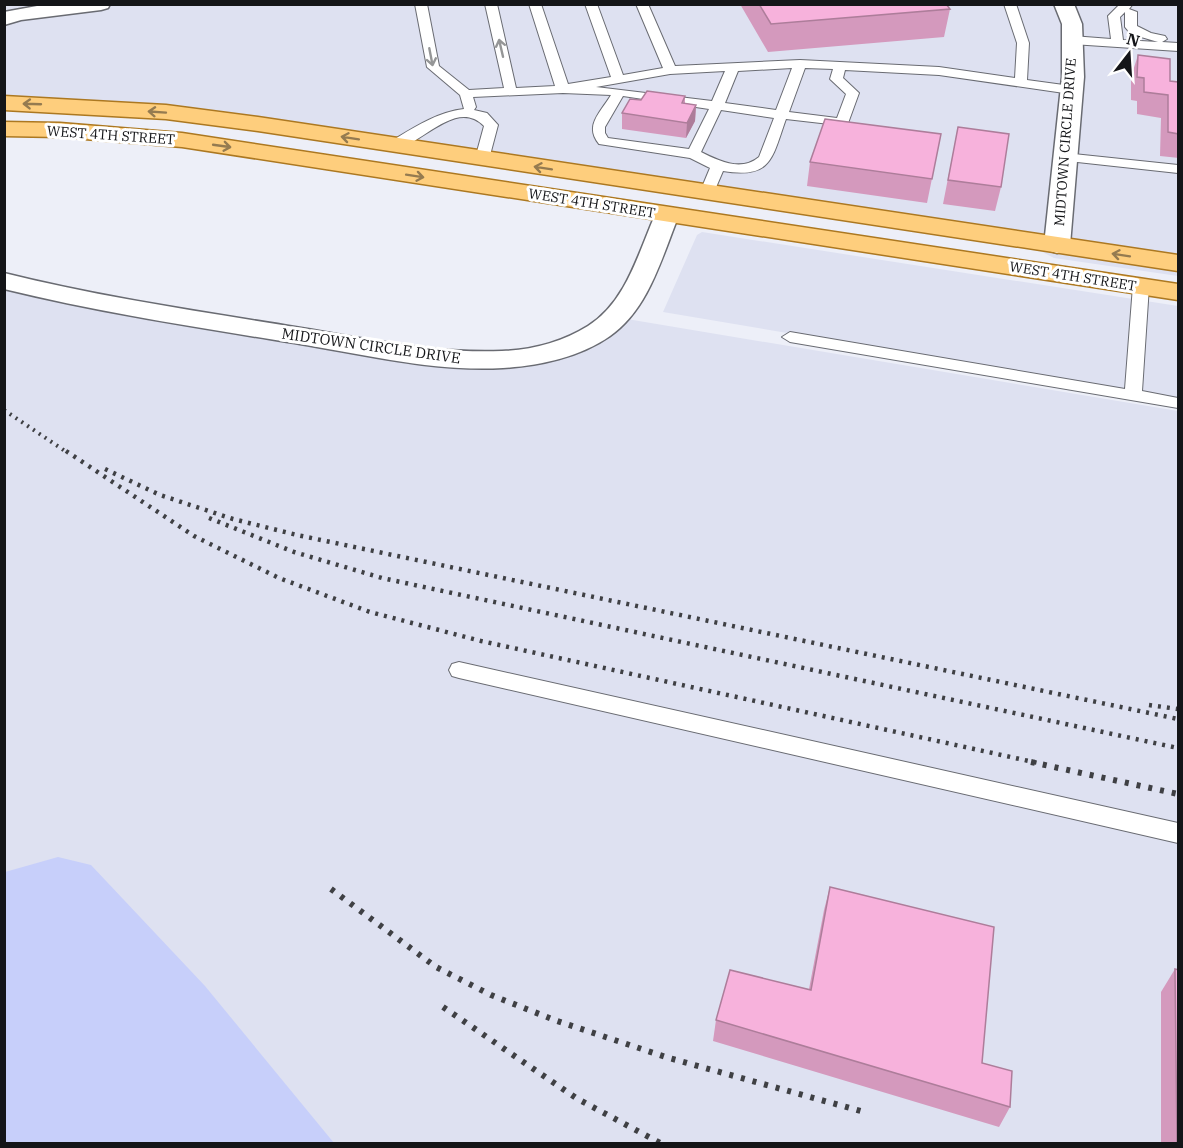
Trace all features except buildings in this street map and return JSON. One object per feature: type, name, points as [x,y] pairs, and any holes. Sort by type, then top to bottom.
[{"type":"main road","name":"WEST 4TH STREET","points":[[4,104],[166,112],[1179,263]]},
{"type":"main road","name":"WEST 4TH STREET","points":[[4,129],[60,130],[182,140],[1179,292]]},
{"type":"main road","points":[[483,186],[559,186],[1030,255],[1058,245]]},
{"type":"street","points":[[4,19],[18,14],[100,4]]},
{"type":"street","name":"MIDTOWN CIRCLE DRIVE","points":[[1058,245],[1071,90],[1072,24],[1064,4]]},
{"type":"street","name":"MIDTOWN CIRCLE DRIVE","points":[[4,281],[80,300],[422,356],[475,361],[530,358],[567,348],[602,330],[624,308],[667,215]]},
{"type":"lane","points":[[421,4],[433,67],[466,94],[471,113]]},
{"type":"lane","points":[[491,4],[511,92]]},
{"type":"lane","points":[[535,4],[563,89]]},
{"type":"lane","points":[[591,4],[619,86],[598,127],[598,134],[604,141],[693,154],[717,166],[746,170],[758,166],[765,159],[800,64]]},
{"type":"lane","points":[[642,4],[670,70]]},
{"type":"lane","points":[[1010,4],[1023,43],[1021,83]]},
{"type":"lane","points":[[1118,44],[1114,16],[1128,8],[1131,27],[1135,31],[1147,36],[1179,40]]},
{"type":"lane","points":[[1072,40],[1179,47]]},
{"type":"lane","points":[[466,94],[619,86],[670,70],[800,64],[939,71],[1071,90]]},
{"type":"lane","points":[[619,86],[717,106],[842,123],[853,93],[836,79],[840,66]]},
{"type":"lane","points":[[693,154],[733,67]]},
{"type":"lane","points":[[395,145],[441,119],[458,113],[471,113],[488,120],[491,125],[482,159]]},
{"type":"lane","points":[[1064,157],[1179,169]]},
{"type":"lane","points":[[707,192],[717,166]]},
{"type":"lane","points":[[1133,395],[1141,286]]},
{"type":"lane","points":[[790,338],[1179,403]]},
{"type":"lane","points":[[459,670],[1179,833]]},
{"type":"shaded area","points":[[5,5],[1178,5],[1178,276],[1054,258],[1017,239],[258,124],[5,103]]},
{"type":"shaded area","points":[[702,232],[1178,306],[1178,399],[663,312],[697,235]]},
{"type":"shaded area","points":[[4,281],[422,356],[530,359],[615,317],[1178,411],[1178,1143],[5,1143]]},
{"type":"shaded area","points":[[58,857],[91,865],[205,986],[334,1143],[5,1143],[5,872]]},
{"type":"railway","points":[[4,410],[68,453]]},
{"type":"railway","points":[[66,451],[194,536],[279,578],[370,612],[481,641],[1038,763]]},
{"type":"railway","points":[[105,469],[160,495],[233,519],[297,535],[1178,719]]},
{"type":"railway","points":[[209,518],[294,552],[382,578],[1178,748]]},
{"type":"railway","points":[[1149,705],[1178,709]]},
{"type":"railway","points":[[1031,762],[1178,794]]},
{"type":"railway","points":[[331,889],[436,967],[491,995],[557,1021],[669,1058],[868,1113]]},
{"type":"railway","points":[[443,1007],[576,1098],[662,1144]]}]
